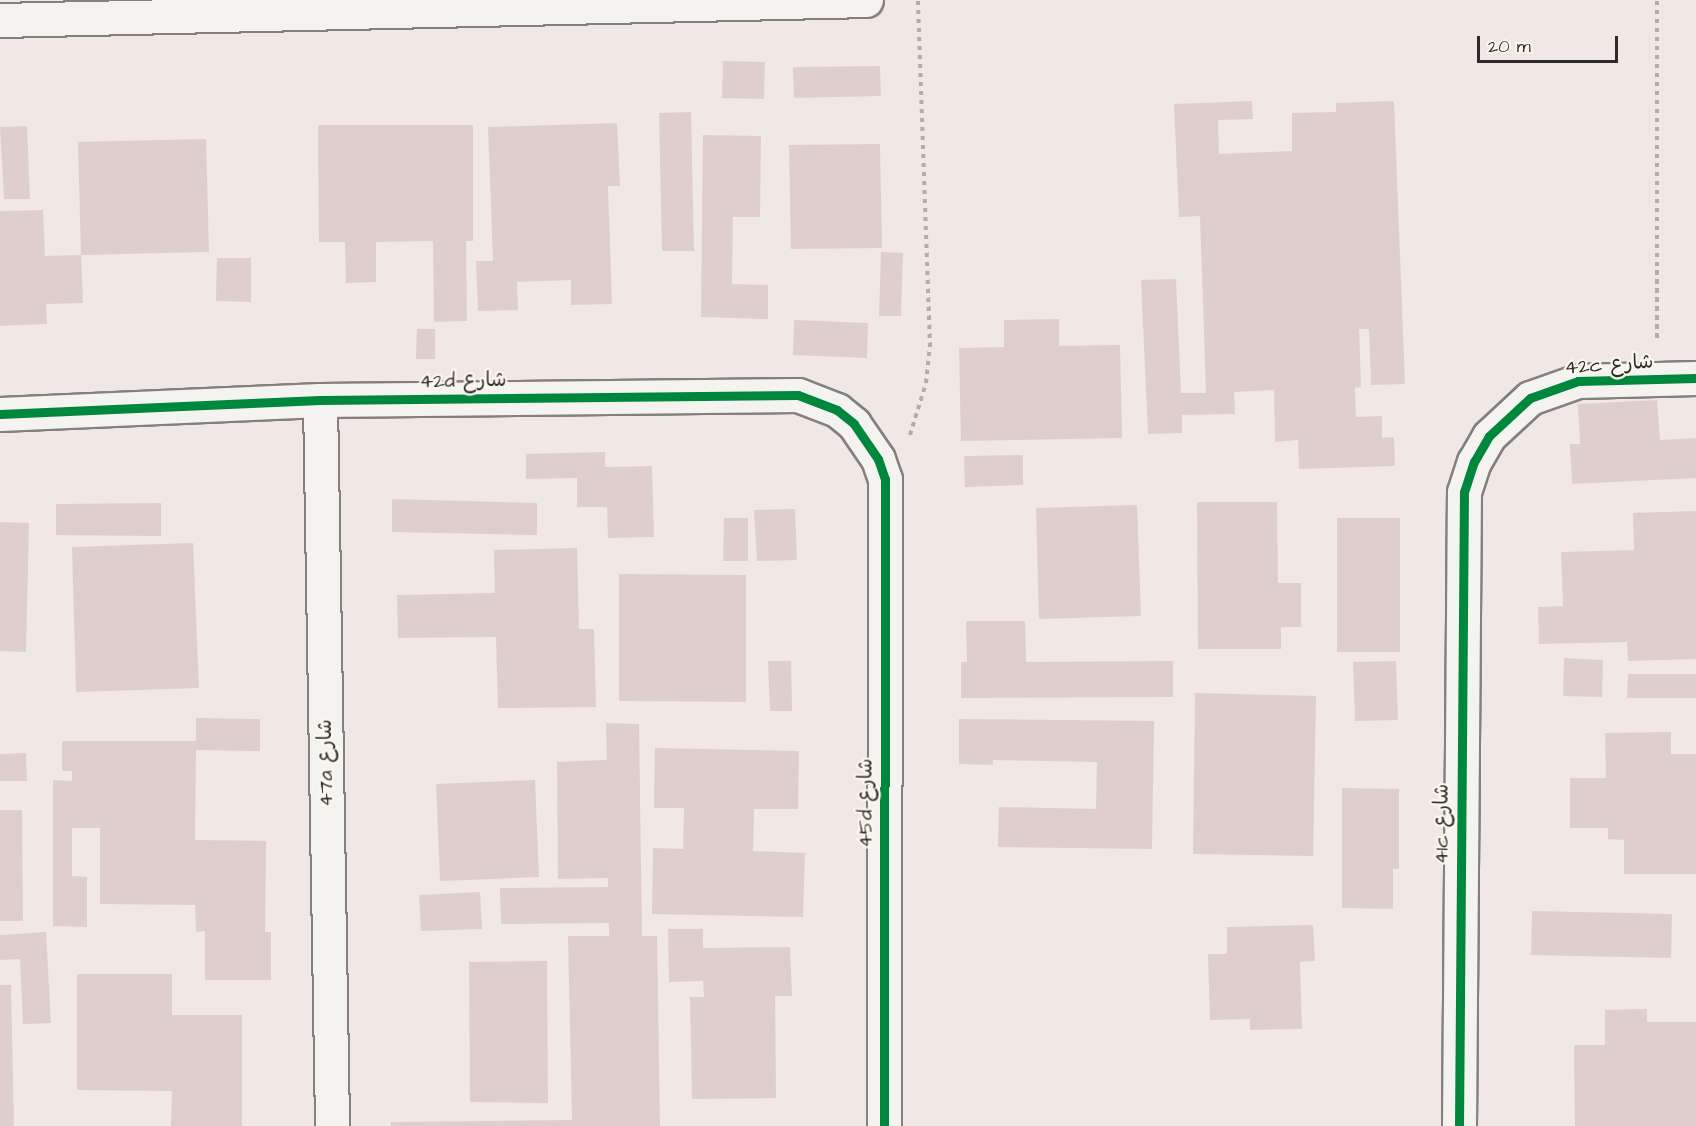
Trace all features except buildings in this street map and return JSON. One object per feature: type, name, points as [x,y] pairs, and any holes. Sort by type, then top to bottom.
[{"type":"street","points":[[0,20],[258,6],[866,0]]},
{"type":"street","name":"42c شارع","points":[[1461,522],[1464,492],[1474,462],[1489,436],[1530,398],[1578,381],[1696,378]]},
{"type":"street","name":"42d شارع","points":[[0,414],[320,400],[798,395],[837,410],[854,424],[878,459],[885,479]]},
{"type":"street","name":"47a شارع","points":[[320,400],[332,1126]]},
{"type":"street","name":"45d شارع","points":[[884,1126],[885,479]]},
{"type":"street","name":"41c شارع","points":[[1459,1126],[1461,522]]},
{"type":"path","points":[[885,479],[918,417],[930,347],[918,0]]},
{"type":"path","points":[[1657,0],[1657,378]]},
{"type":"cycle path","points":[[1459,1126],[1464,492],[1474,462],[1489,436],[1530,398],[1578,381],[1696,378]]},
{"type":"cycle path","points":[[0,414],[320,400],[798,395],[837,410],[854,424],[878,459],[885,479],[884,1126]]}]
